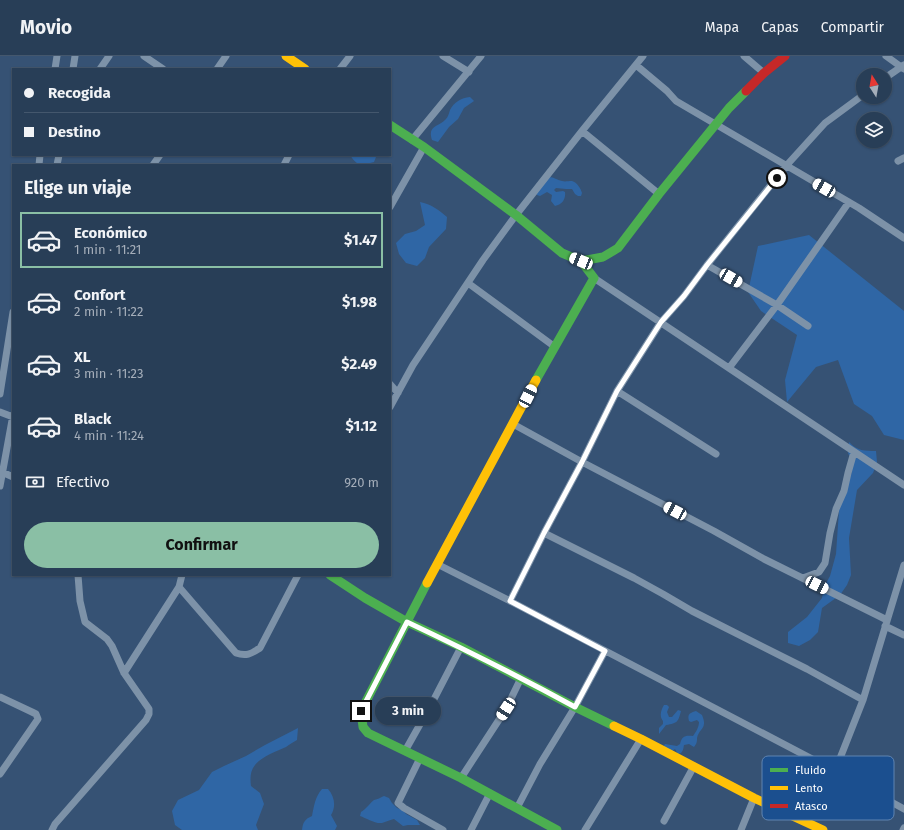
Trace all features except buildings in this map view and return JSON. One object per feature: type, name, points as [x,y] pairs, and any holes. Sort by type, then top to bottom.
[{"type":"street","points":[[55,68],[57,56]]},
{"type":"street","points":[[73,68],[75,56]]},
{"type":"street","points":[[101,68],[109,56]]},
{"type":"street","points":[[144,56],[162,68]]},
{"type":"street","points":[[218,68],[226,56]]},
{"type":"street","points":[[286,56],[304,68]]},
{"type":"street","points":[[341,68],[350,56]]},
{"type":"street","points":[[443,56],[469,72]]},
{"type":"street","points":[[412,140],[481,56]]},
{"type":"street","points":[[391,405],[413,365],[483,260],[516,215],[643,56]]},
{"type":"street","points":[[744,56],[764,73]]},
{"type":"street","points":[[581,261],[603,257],[618,248],[659,194],[730,108],[764,73],[785,56]]},
{"type":"street","points":[[886,56],[903,67],[892,74]]},
{"type":"street","points":[[636,64],[667,91],[674,100],[849,202],[904,238]]},
{"type":"street","points":[[510,601],[617,391],[661,322],[684,296],[786,166],[825,123],[856,100]]},
{"type":"street","points":[[391,126],[424,147],[516,215],[562,253],[581,261],[594,278],[904,485]]},
{"type":"street","points":[[582,131],[659,194]]},
{"type":"street","points":[[391,205],[424,147]]},
{"type":"street","points":[[729,368],[777,305],[849,202]]},
{"type":"street","points":[[707,265],[777,305],[808,326]]},
{"type":"street","points":[[552,829],[490,793],[368,733],[363,727],[361,711],[437,564],[514,424],[535,382],[594,278]]},
{"type":"street","points":[[468,283],[555,347]]},
{"type":"street","points":[[0,394],[12,317]]},
{"type":"street","points":[[0,334],[8,336]]},
{"type":"street","points":[[391,385],[398,392]]},
{"type":"street","points":[[617,391],[716,454]]},
{"type":"street","points":[[0,412],[12,416]]},
{"type":"street","points":[[0,486],[3,450],[12,419]]},
{"type":"street","points":[[514,424],[764,559],[803,578],[886,623],[904,635]]},
{"type":"street","points":[[803,578],[819,572],[825,563],[836,509],[844,491],[854,452]]},
{"type":"street","points":[[2,472],[12,477]]},
{"type":"street","points":[[544,533],[634,578],[692,611],[807,669],[863,700]]},
{"type":"street","points":[[437,564],[806,756]]},
{"type":"street","points":[[841,756],[863,700],[904,565]]},
{"type":"street","points":[[52,830],[55,824],[146,720],[149,714],[148,708],[124,673],[112,646],[107,639],[85,622],[80,600],[78,576]]},
{"type":"street","points":[[124,673],[179,587],[182,576]]},
{"type":"street","points":[[179,587],[236,653],[243,655],[252,653],[260,648],[297,576]]},
{"type":"street","points":[[332,576],[365,598],[407,622],[461,647],[575,707],[641,739],[762,802]]},
{"type":"street","points":[[405,751],[461,647]]},
{"type":"street","points":[[517,808],[540,764],[575,707],[605,651]]},
{"type":"street","points":[[461,778],[506,709],[521,678]]},
{"type":"street","points":[[0,697],[36,714],[38,719],[0,774]]},
{"type":"street","points":[[585,830],[641,739]]},
{"type":"street","points":[[420,758],[398,802],[404,808],[443,830]]},
{"type":"street","points":[[664,821],[694,766]]},
{"type":"street","points":[[471,830],[490,793]]},
{"type":"street","points":[[741,830],[754,798]]},
{"type":"street","points":[[894,803],[904,809]]},
{"type":"street","points":[[801,820],[820,829]]},
{"type":"shaded area","points":[[470,97],[474,101],[464,108],[458,119],[449,127],[438,142],[432,140],[432,129],[446,119],[450,110],[456,103],[461,99]]},
{"type":"shaded area","points":[[351,156],[376,157],[374,162],[360,164],[355,162]]},
{"type":"shaded area","points":[[549,177],[574,182],[581,190],[581,196],[575,194],[572,189],[556,188],[554,190],[556,192],[563,191],[565,192],[565,195],[562,203],[555,206],[551,201],[552,195],[547,192],[540,196],[536,193]]},
{"type":"shaded area","points":[[420,202],[428,204],[447,217],[446,229],[429,247],[425,258],[417,266],[406,263],[399,254],[396,243],[405,234],[416,231],[425,225]]},
{"type":"shaded area","points":[[809,235],[904,311],[904,440],[884,435],[872,416],[854,404],[838,360],[816,367],[787,402],[785,380],[797,335],[761,311],[748,292],[758,246]]},
{"type":"shaded area","points":[[849,442],[861,450],[876,451],[877,462],[873,473],[857,490],[849,538],[851,575],[847,585],[840,595],[822,608],[818,632],[810,640],[799,646],[788,643],[788,632],[807,617],[822,598],[824,587],[830,576],[836,554],[840,496],[851,475],[853,464],[848,453]]},
{"type":"shaded area","points":[[664,705],[669,707],[667,712],[669,717],[672,717],[678,710],[681,711],[677,721],[673,724],[666,725],[659,734],[659,728],[663,724],[661,713]]},
{"type":"shaded area","points":[[696,711],[702,715],[704,726],[698,735],[697,742],[694,747],[689,744],[684,745],[682,752],[678,754],[675,749],[671,752],[663,747],[665,744],[677,746],[684,737],[693,736],[699,722],[697,720],[691,722],[689,721],[688,717],[691,713]]},
{"type":"shaded area","points":[[298,728],[297,740],[261,759],[251,772],[251,786],[260,793],[264,804],[256,825],[258,830],[182,830],[175,825],[172,811],[178,800],[199,790],[212,772],[246,756]]},
{"type":"shaded area","points":[[322,789],[328,789],[332,795],[334,805],[331,815],[337,826],[335,830],[302,830],[305,821],[312,816],[316,798]]},
{"type":"shaded area","points":[[384,796],[389,798],[397,808],[403,810],[406,814],[417,820],[420,825],[403,826],[394,819],[379,823],[360,816],[361,812],[374,800]]},
{"type":"traffic: fast","points":[[391,126],[424,147],[516,215],[562,253],[581,261],[603,257],[618,248],[659,194],[729,108],[746,91]]},
{"type":"traffic: fast","points":[[536,380],[594,278],[581,261]]},
{"type":"traffic: fast","points":[[332,576],[365,598],[407,622],[461,647],[614,726]]},
{"type":"traffic: fast","points":[[427,583],[361,711],[363,727],[368,733],[461,778],[557,830]]},
{"type":"traffic: slow","points":[[286,56],[304,68]]},
{"type":"traffic: slow","points":[[427,583],[536,380]]},
{"type":"traffic: slow","points":[[614,726],[762,802]]},
{"type":"traffic: slow","points":[[801,820],[823,830]]},
{"type":"traffic: jam","points":[[746,91],[764,73],[785,56]]},
{"type":"route","points":[[361,711],[407,622],[473,653],[575,707],[605,651],[510,601],[617,391],[661,322],[684,296],[777,178]]}]
